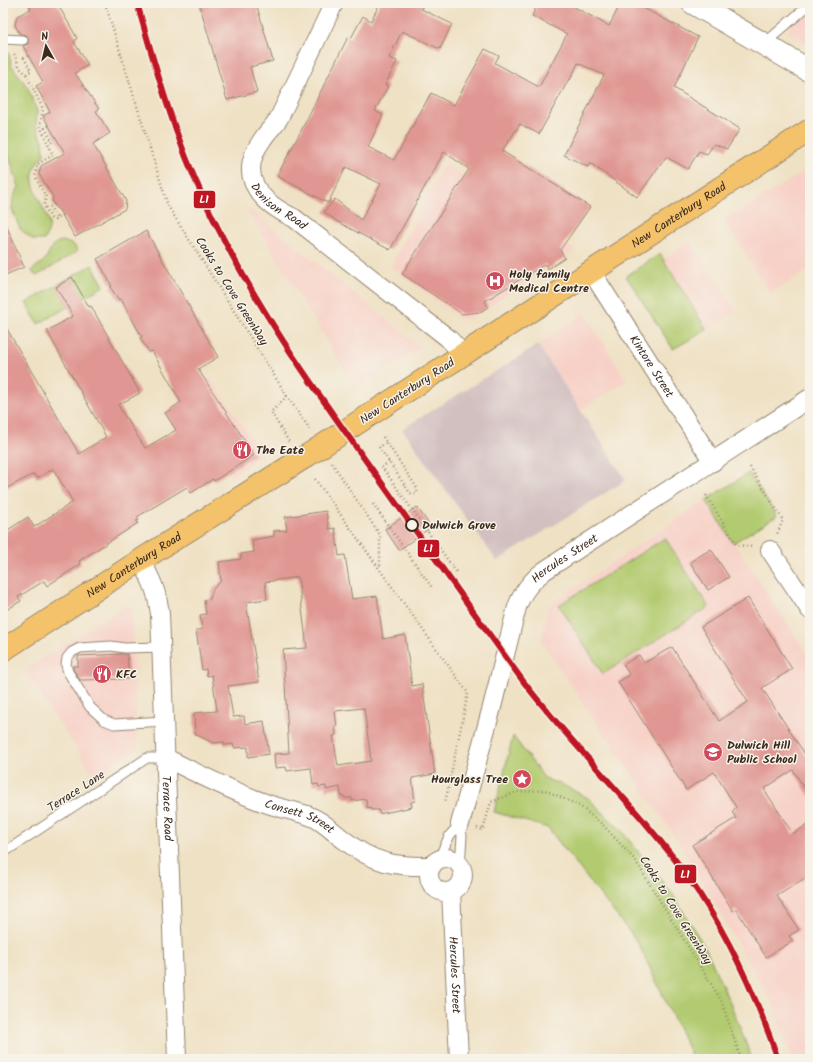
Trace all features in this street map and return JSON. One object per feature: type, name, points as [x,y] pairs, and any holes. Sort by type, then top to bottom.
[{"type":"highway","name":"New Canterbury Road","points":[[3,650],[305,457],[810,130]]},
{"type":"street","name":"Denison Road","points":[[334,3],[275,126],[262,140],[255,155],[251,166],[255,188],[263,197],[282,212],[294,218],[448,338],[463,354]]},
{"type":"street","points":[[693,3],[810,71]]},
{"type":"street","name":"Kintore Street","points":[[591,271],[713,462]]},
{"type":"street","name":"Hercules Street","points":[[460,824],[492,707],[517,607],[527,586],[544,571],[810,398]]},
{"type":"street","points":[[770,550],[810,610]]},
{"type":"street","name":"Terrace Road","points":[[142,560],[154,583],[158,601],[166,758],[177,1059]]},
{"type":"street","name":"Consett Street","points":[[166,758],[203,777],[252,798],[313,818],[328,827],[354,848],[368,856],[391,864],[435,863]]},
{"type":"street","points":[[447,858],[452,859],[460,866],[462,871],[461,881],[455,889],[451,891],[440,890],[432,884],[429,875],[435,863],[447,858]]},
{"type":"street","name":"Hercules Street","points":[[451,891],[459,1059]]},
{"type":"lane","points":[[764,45],[810,4]]},
{"type":"lane","points":[[5,39],[23,40]]},
{"type":"lane","points":[[161,647],[124,648],[111,646],[80,648],[72,652],[67,658],[66,665],[68,672],[90,707],[104,720],[114,724],[164,721]]},
{"type":"lane","name":"Terrace Lane","points":[[3,853],[147,758],[166,758]]},
{"type":"lane","points":[[435,863],[450,835],[460,824]]},
{"type":"lane","points":[[460,824],[462,836],[460,866]]},
{"type":"path","name":"Cooks to Cove GreenWay","points":[[105,3],[168,206],[286,396],[314,435]]},
{"type":"path","points":[[5,39],[20,68],[26,74],[42,109],[40,126],[53,155],[38,164],[35,176],[46,197],[44,205],[51,218],[55,220],[62,216]]},
{"type":"path","points":[[26,74],[31,71],[24,58],[28,56]]},
{"type":"path","points":[[48,145],[52,142],[45,128],[49,125]]},
{"type":"path","points":[[54,204],[50,207],[57,219]]},
{"type":"path","points":[[286,396],[271,412],[289,442]]},
{"type":"path","points":[[383,437],[417,488],[416,494],[410,493],[379,447],[386,443]]},
{"type":"path","points":[[332,462],[380,535],[380,568]]},
{"type":"path","points":[[389,462],[382,467],[458,573]]},
{"type":"path","points":[[706,495],[737,545],[770,550],[783,520],[750,467]]},
{"type":"path","points":[[316,479],[468,693],[445,804]]},
{"type":"path","points":[[372,504],[433,589]]},
{"type":"path","name":"Cooks to Cove GreenWay","points":[[478,828],[483,830],[491,802],[517,792],[545,790],[580,806],[602,824],[635,860],[722,1000],[741,1059]]},
{"type":"shaded area","points":[[810,7],[810,44],[787,32],[794,20]]},
{"type":"shaded area","points":[[445,163],[575,250],[469,319],[459,318],[391,266]]},
{"type":"shaded area","points":[[810,168],[810,269],[770,293],[724,220]]},
{"type":"shaded area","points":[[244,205],[421,347],[356,388]]},
{"type":"shaded area","points":[[690,241],[736,311],[707,330],[663,260]]},
{"type":"shaded area","points":[[584,313],[627,381],[580,410],[538,345]]},
{"type":"shaded area","points":[[538,345],[626,480],[497,561],[402,429]]},
{"type":"shaded area","points":[[210,378],[262,454],[231,476],[180,390]]},
{"type":"shaded area","name":"Dulwich Hill Public School","points":[[706,500],[810,658],[810,1059],[793,1059],[772,1002],[681,846],[541,641],[549,605]]},
{"type":"shaded area","points":[[125,606],[131,609],[138,748],[95,776],[24,671]]},
{"type":"green space","points":[[3,50],[8,51],[12,66],[28,88],[37,111],[36,126],[43,141],[44,155],[34,170],[33,184],[49,223],[48,231],[44,240],[33,240],[20,229],[12,209],[13,198],[19,187],[6,147],[6,124],[3,116]]},
{"type":"green space","points":[[63,241],[74,245],[78,251],[37,276],[34,274],[32,271],[44,261],[53,245]]},
{"type":"green space","points":[[660,254],[707,330],[673,349],[626,276]]},
{"type":"green space","points":[[92,265],[104,286],[38,324],[26,303]]},
{"type":"green space","points":[[749,473],[777,516],[733,543],[706,500]]},
{"type":"green space","points":[[665,538],[709,607],[603,674],[559,605]]},
{"type":"green space","points":[[513,736],[545,779],[561,784],[588,798],[620,829],[673,895],[707,951],[733,1010],[752,1059],[693,1059],[638,943],[548,828],[494,812]]},
{"type":"building","points":[[28,3],[57,3],[77,38],[74,42],[88,65],[75,73],[99,109],[96,111],[110,133],[93,144],[126,201],[125,209],[75,237],[52,201],[53,197],[39,174],[41,166],[65,153],[43,116],[50,112],[36,86],[43,82],[23,46],[28,44],[28,38],[26,35],[20,34],[15,25],[17,16],[31,9]]},
{"type":"building","points":[[199,3],[256,3],[273,61],[250,67],[257,92],[227,100]]},
{"type":"building","points":[[380,3],[424,3],[421,9],[452,24],[440,49],[402,31],[389,58],[397,61],[385,85],[388,86],[375,111],[383,115],[368,147],[394,160],[431,93],[454,105],[485,49],[499,56],[495,63],[539,87],[567,34],[532,16],[538,3],[567,3],[609,26],[621,3],[634,3],[698,37],[674,88],[740,129],[727,149],[714,144],[707,154],[699,151],[688,169],[666,157],[637,197],[590,163],[588,167],[564,155],[604,75],[578,63],[539,134],[520,124],[502,151],[590,207],[560,250],[565,258],[548,269],[545,264],[485,301],[488,307],[480,312],[462,314],[402,274],[469,169],[444,152],[390,250],[338,222],[324,212],[335,199],[361,220],[381,184],[346,167],[328,203],[277,176],[348,37],[351,38],[363,16],[371,21]]},
{"type":"building","points":[[3,218],[24,267],[3,276]]},
{"type":"building","points":[[146,231],[218,357],[198,369],[254,455],[214,481],[213,479],[191,493],[187,487],[137,517],[139,520],[136,521],[138,523],[79,561],[81,564],[47,586],[44,581],[18,597],[21,601],[3,612],[3,533],[28,517],[34,527],[73,502],[53,469],[37,478],[34,474],[3,490],[3,322],[79,454],[106,437],[47,331],[73,316],[56,287],[72,277],[89,307],[91,306],[140,393],[118,405],[145,448],[176,430],[165,413],[181,402],[152,351],[149,352],[140,338],[142,337],[121,299],[119,300],[110,287],[112,286],[97,259]]},
{"type":"building","points":[[417,507],[431,527],[399,550],[385,529]]},
{"type":"building","points":[[326,511],[329,529],[335,528],[339,556],[345,555],[352,599],[377,596],[383,639],[405,635],[412,686],[422,684],[435,774],[412,778],[415,801],[411,802],[412,807],[379,814],[379,810],[371,810],[370,807],[367,808],[366,799],[352,801],[352,798],[345,798],[344,796],[341,796],[340,787],[326,790],[326,786],[319,787],[318,784],[313,785],[311,768],[287,771],[286,767],[275,768],[274,754],[289,753],[283,650],[307,648],[298,577],[265,582],[267,599],[246,602],[259,682],[228,686],[233,717],[244,716],[245,724],[264,721],[269,754],[248,757],[248,747],[234,748],[233,744],[224,745],[224,742],[213,743],[195,734],[194,713],[217,711],[212,675],[207,676],[206,669],[202,670],[196,630],[202,630],[200,615],[206,614],[204,600],[210,599],[213,589],[221,581],[219,562],[241,559],[241,554],[254,552],[252,540],[274,536],[274,531],[287,530],[285,517]],"holes":[[[364,708],[371,761],[338,766],[333,736],[336,735],[335,727],[337,727],[335,711]]]},
{"type":"building","points":[[711,549],[729,577],[708,590],[690,562]]},
{"type":"building","points":[[748,598],[792,669],[762,688],[810,762],[810,797],[793,770],[764,789],[793,834],[810,823],[810,875],[777,896],[799,930],[789,936],[793,941],[766,957],[736,909],[733,911],[692,845],[736,818],[732,812],[736,807],[714,772],[686,790],[618,682],[630,675],[623,665],[639,655],[644,663],[672,647],[719,721],[748,702],[701,627]]},
{"type":"building","name":"KFC","points":[[127,654],[129,679],[80,680],[74,670],[73,666],[78,666],[78,656]]},
{"type":"transit line","name":"L1","points":[[137,3],[166,102],[183,150],[221,235],[241,272],[308,379],[523,681],[564,731],[671,854],[690,880],[717,922],[740,966],[751,989],[778,1059]]},
{"type":"place","name":"Holy family Medical Centre","points":[[495,281]]},
{"type":"place","name":"The Eate","points":[[242,450]]},
{"type":"place","name":"Dulwich Grove","points":[[412,525]]},
{"type":"place","name":"KFC","points":[[102,674]]},
{"type":"place","name":"Dulwich Hill Public School","points":[[713,752]]},
{"type":"place","name":"Hourglass Tree","points":[[522,779]]}]
